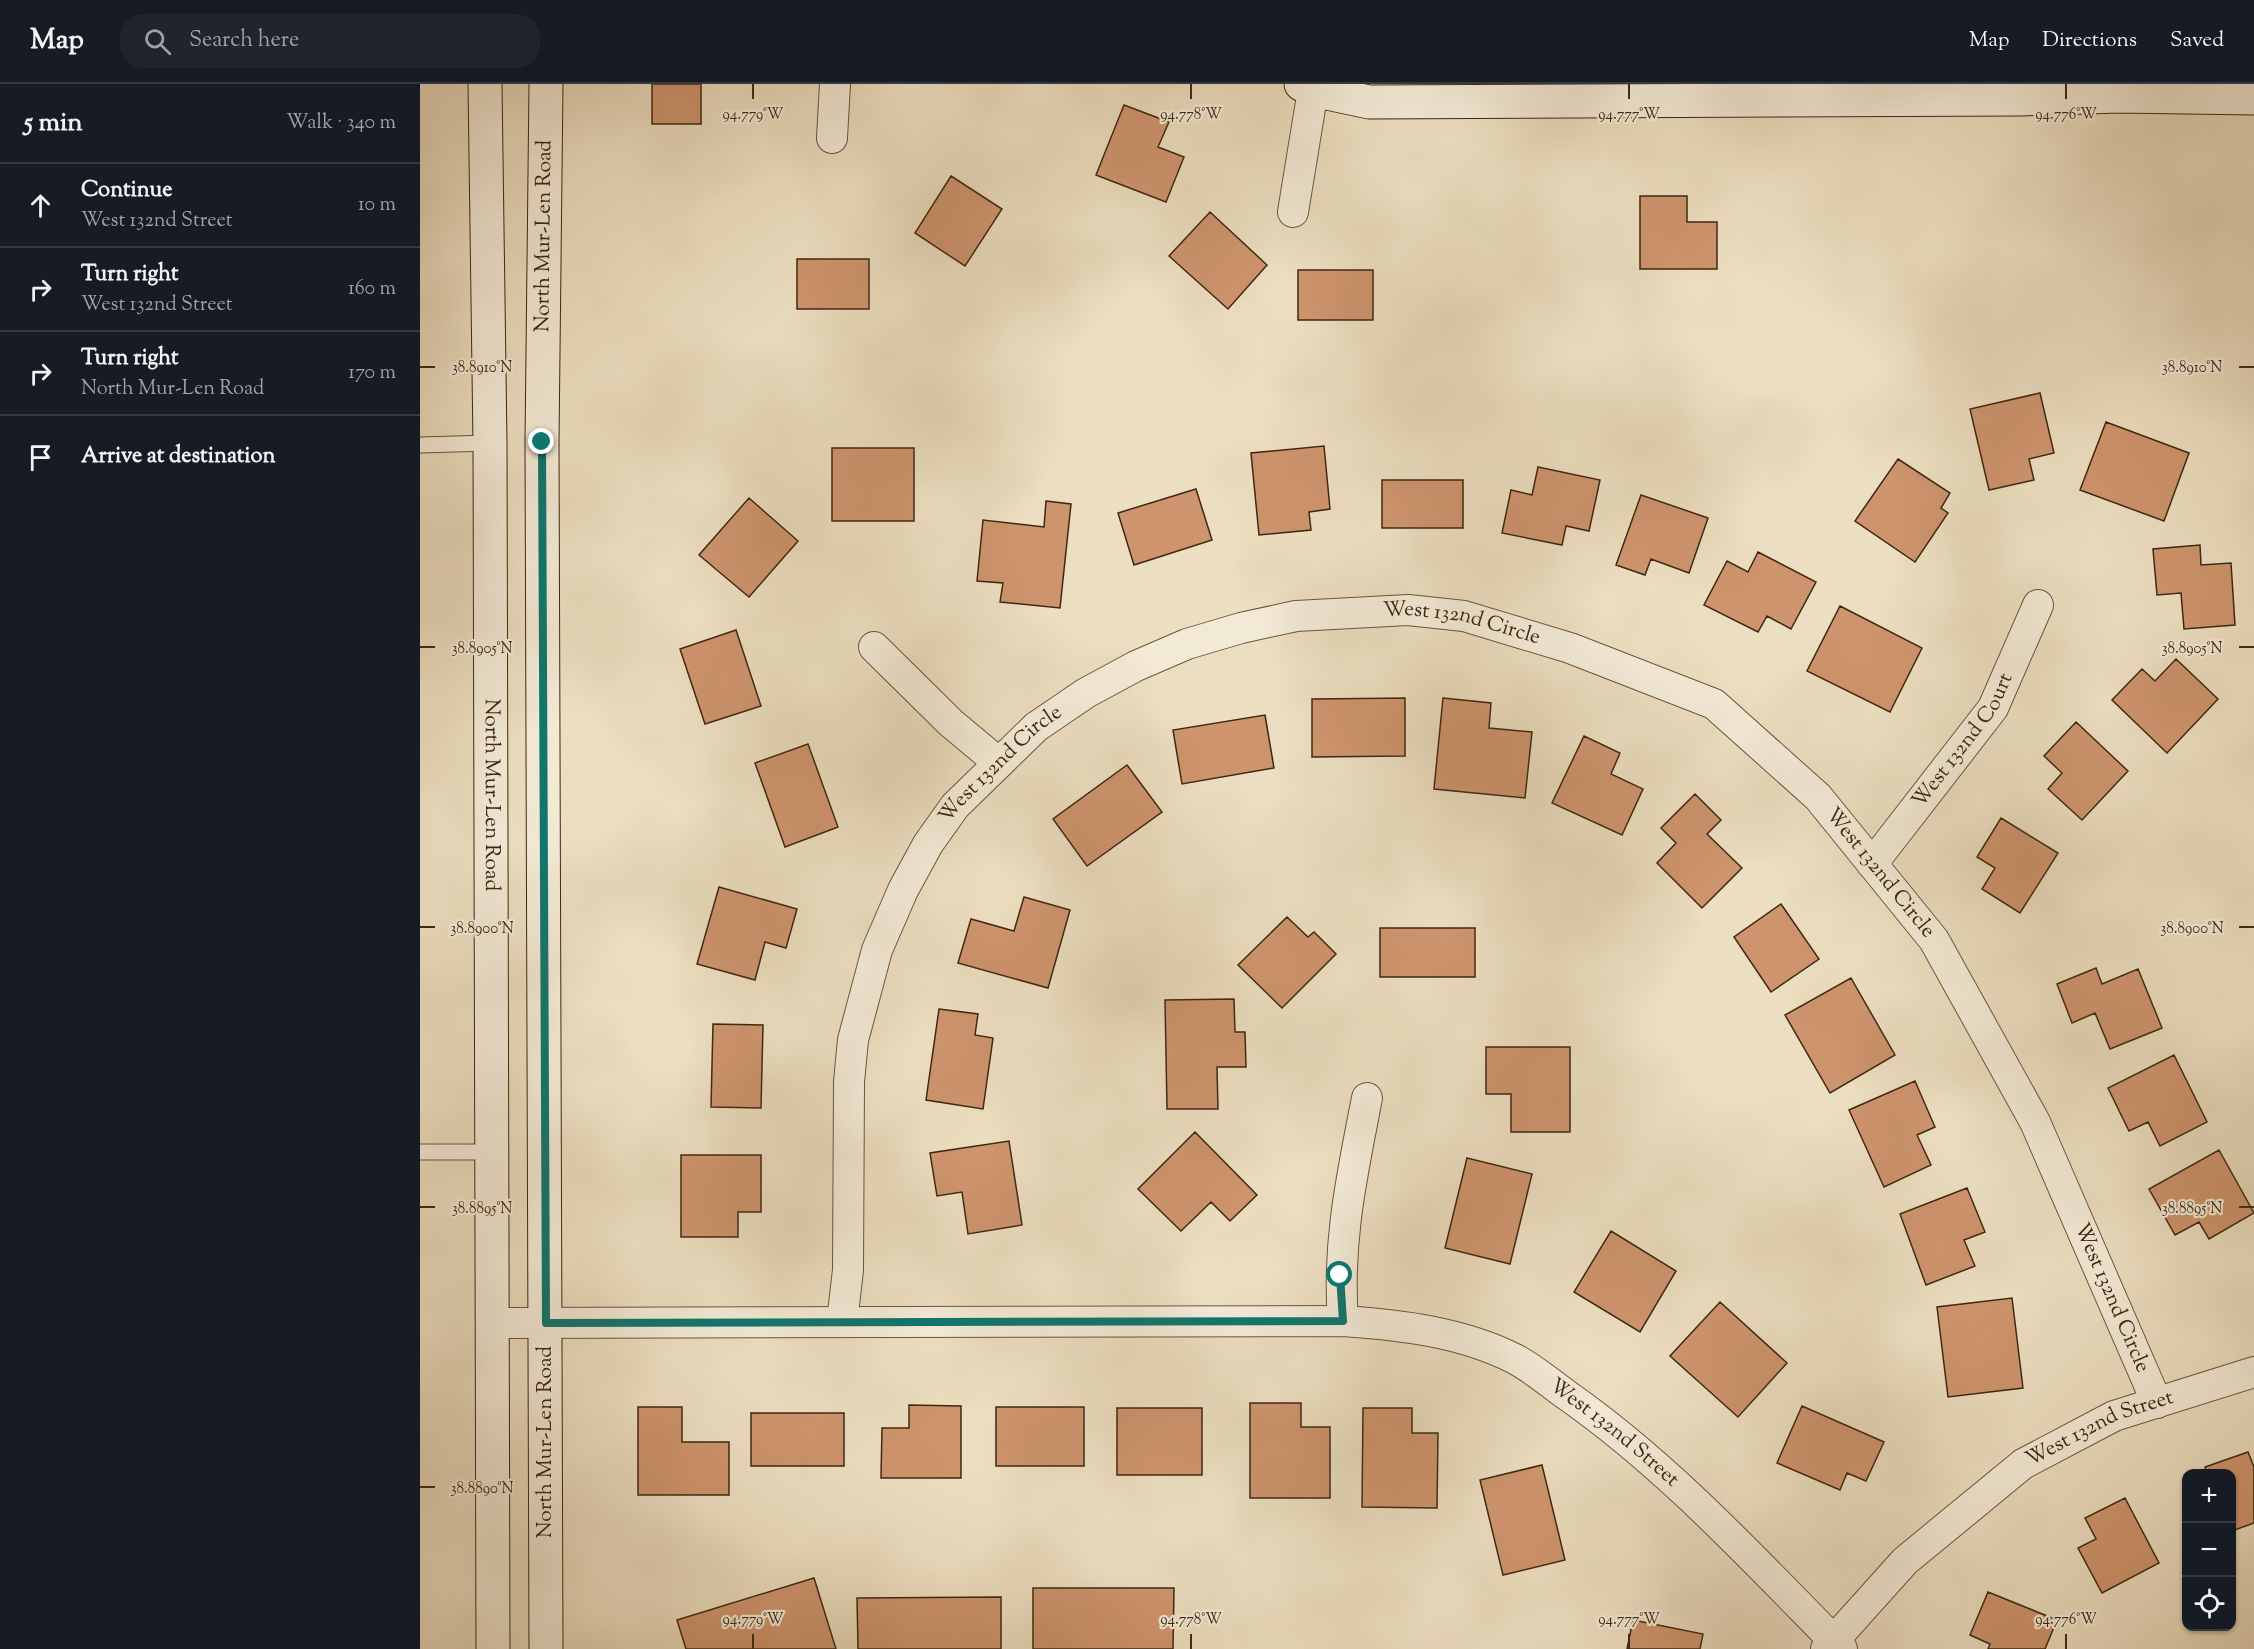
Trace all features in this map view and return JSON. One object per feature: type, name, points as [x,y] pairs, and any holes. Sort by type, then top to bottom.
[{"type":"main road","name":"North Mur-Len Road","points":[[485,84],[490,443],[493,1649]]},
{"type":"main road","name":"North Mur-Len Road","points":[[546,84],[542,442],[546,1649]]},
{"type":"main road","points":[[1307,87],[1363,92],[1677,92],[2008,99],[2120,90],[2254,98]]},
{"type":"street","points":[[832,138],[835,84]]},
{"type":"street","points":[[1293,212],[1307,87]]},
{"type":"street","name":"West 132nd Court","points":[[1872,864],[1993,708],[2038,605]]},
{"type":"street","name":"West 132nd Circle","points":[[842,1322],[848,1270],[849,1082],[853,1040],[863,994],[877,950],[903,890],[928,844],[955,806],[1036,727],[1086,693],[1136,666],[1187,644],[1241,628],[1296,616],[1408,610],[1464,616],[1569,648],[1714,704],[1818,797],[1934,940],[2035,1122],[2157,1403]]},
{"type":"street","points":[[874,647],[951,723],[999,763]]},
{"type":"street","points":[[1343,1321],[1340,1275],[1341,1243],[1367,1098]]},
{"type":"street","name":"West 132nd Street","points":[[492,1323],[1343,1321],[1393,1324],[1431,1331],[1487,1347],[1516,1360],[1618,1431],[1834,1646],[1905,1561],[2023,1464],[2114,1416],[2254,1372]]},
{"type":"lane","points":[[420,445],[490,443]]},
{"type":"lane","points":[[420,1152],[492,1152]]},
{"type":"building","points":[[652,84],[701,84],[701,124],[652,124]]},
{"type":"building","points":[[1124,105],[1169,122],[1158,147],[1184,157],[1166,202],[1096,175]]},
{"type":"building","points":[[951,176],[1002,209],[965,266],[915,233]]},
{"type":"building","points":[[1640,196],[1687,196],[1687,222],[1717,222],[1717,269],[1640,269]]},
{"type":"building","points":[[1210,212],[1267,265],[1228,309],[1169,256]]},
{"type":"building","points":[[797,259],[869,259],[869,309],[797,309]]},
{"type":"building","points":[[1298,270],[1373,270],[1373,320],[1298,320]]},
{"type":"building","points":[[2040,393],[2054,453],[2029,459],[2034,480],[1989,490],[1970,409]]},
{"type":"building","points":[[2106,422],[2189,453],[2164,521],[2080,490]]},
{"type":"building","points":[[1324,446],[1330,509],[1309,512],[1311,530],[1259,535],[1251,453]]},
{"type":"building","points":[[832,448],[914,448],[914,521],[832,521]]},
{"type":"building","points":[[1898,459],[1950,493],[1941,508],[1948,513],[1915,562],[1855,521]]},
{"type":"building","points":[[1538,467],[1600,480],[1589,531],[1566,526],[1562,545],[1502,533],[1511,490],[1532,495]]},
{"type":"building","points":[[1382,480],[1463,480],[1463,528],[1382,528]]},
{"type":"building","points":[[1196,489],[1212,540],[1134,565],[1118,513]]},
{"type":"building","points":[[1641,495],[1708,518],[1689,573],[1651,559],[1645,575],[1616,565]]},
{"type":"building","points":[[749,498],[798,541],[749,597],[699,555]]},
{"type":"building","points":[[1046,501],[1071,504],[1060,608],[1000,602],[1003,583],[977,581],[983,520],[1044,527]]},
{"type":"building","points":[[2200,545],[2201,565],[2231,563],[2235,625],[2184,629],[2181,593],[2157,595],[2153,549]]},
{"type":"building","points":[[1758,552],[1816,582],[1791,629],[1767,616],[1758,632],[1704,605],[1727,561],[1748,572]]},
{"type":"building","points":[[1840,606],[1922,648],[1890,712],[1807,671]]},
{"type":"building","points":[[736,630],[761,706],[705,724],[680,649]]},
{"type":"building","points":[[2176,659],[2218,699],[2167,753],[2112,700],[2142,669],[2155,681]]},
{"type":"building","points":[[1405,698],[1405,756],[1312,757],[1312,699]]},
{"type":"building","points":[[1443,698],[1491,703],[1489,728],[1532,732],[1525,798],[1434,789]]},
{"type":"building","points":[[1265,715],[1274,768],[1182,784],[1173,730]]},
{"type":"building","points":[[2076,722],[2128,771],[2082,820],[2048,789],[2062,773],[2044,756]]},
{"type":"building","points":[[1584,736],[1620,753],[1611,774],[1643,789],[1622,835],[1552,803]]},
{"type":"building","points":[[808,744],[838,827],[785,847],[755,763]]},
{"type":"building","points":[[1127,765],[1162,812],[1087,866],[1053,819]]},
{"type":"building","points":[[1695,794],[1721,820],[1707,834],[1742,868],[1702,908],[1657,863],[1676,843],[1661,828]]},
{"type":"building","points":[[2001,818],[2058,853],[2020,913],[1982,889],[1995,868],[1977,857]]},
{"type":"building","points":[[719,887],[797,909],[786,948],[765,942],[755,980],[697,964]]},
{"type":"building","points":[[1024,897],[1070,910],[1048,988],[958,963],[971,919],[1014,931]]},
{"type":"building","points":[[1781,904],[1819,959],[1771,992],[1734,937]]},
{"type":"building","points":[[1287,917],[1308,937],[1314,932],[1336,954],[1282,1008],[1238,965]]},
{"type":"building","points":[[1380,928],[1475,928],[1475,977],[1380,977]]},
{"type":"building","points":[[2096,968],[2102,984],[2138,969],[2162,1028],[2110,1049],[2095,1013],[2072,1023],[2057,984]]},
{"type":"building","points":[[1851,978],[1895,1055],[1830,1093],[1785,1015]]},
{"type":"building","points":[[1234,999],[1235,1032],[1245,1032],[1246,1067],[1217,1067],[1218,1109],[1167,1109],[1165,1000]]},
{"type":"building","points":[[939,1009],[978,1014],[975,1035],[993,1038],[983,1109],[926,1100]]},
{"type":"building","points":[[713,1024],[763,1025],[761,1108],[711,1107]]},
{"type":"building","points":[[1486,1047],[1570,1047],[1570,1132],[1511,1132],[1511,1094],[1486,1094]]},
{"type":"building","points":[[2174,1055],[2207,1122],[2160,1146],[2148,1122],[2129,1131],[2108,1088]]},
{"type":"building","points":[[1915,1081],[1935,1127],[1917,1135],[1931,1165],[1884,1187],[1849,1110]]},
{"type":"building","points":[[1195,1132],[1257,1195],[1230,1221],[1211,1202],[1181,1231],[1138,1189]]},
{"type":"building","points":[[1009,1141],[1022,1225],[968,1234],[962,1192],[937,1196],[930,1153]]},
{"type":"building","points":[[2219,1150],[2254,1213],[2209,1239],[2199,1222],[2175,1235],[2149,1189]]},
{"type":"building","points":[[681,1155],[761,1155],[761,1212],[738,1212],[738,1237],[681,1237]]},
{"type":"building","points":[[1467,1158],[1532,1174],[1510,1264],[1445,1248]]},
{"type":"building","points":[[1967,1188],[1985,1232],[1964,1240],[1975,1266],[1926,1285],[1900,1214]]},
{"type":"building","points":[[1611,1231],[1676,1271],[1640,1332],[1574,1292]]},
{"type":"building","points":[[2012,1298],[2023,1388],[1948,1397],[1937,1307]]},
{"type":"building","points":[[1720,1302],[1787,1363],[1738,1417],[1670,1356]]},
{"type":"building","points":[[1250,1403],[1301,1403],[1301,1427],[1330,1427],[1330,1498],[1250,1498]]},
{"type":"building","points":[[909,1405],[961,1406],[961,1478],[881,1478],[882,1428],[909,1428]]},
{"type":"building","points":[[1802,1406],[1884,1442],[1866,1481],[1847,1473],[1840,1490],[1777,1463]]},
{"type":"building","points":[[638,1407],[682,1407],[682,1442],[729,1442],[729,1495],[638,1495]]},
{"type":"building","points":[[996,1407],[1084,1407],[1084,1466],[996,1466]]},
{"type":"building","points":[[1117,1408],[1202,1408],[1202,1475],[1117,1475]]},
{"type":"building","points":[[1363,1408],[1412,1408],[1412,1433],[1438,1433],[1437,1508],[1362,1507]]},
{"type":"building","points":[[751,1413],[844,1413],[844,1466],[751,1466]]},
{"type":"building","points":[[2248,1452],[2254,1467],[2254,1523],[2236,1530],[2236,1469],[2206,1469],[2205,1467]]},
{"type":"building","points":[[1542,1465],[1565,1560],[1503,1575],[1480,1480]]},
{"type":"building","points":[[2125,1498],[2159,1563],[2102,1593],[2078,1548],[2096,1539],[2085,1518]]},
{"type":"building","points":[[814,1578],[836,1649],[686,1649],[677,1620]]},
{"type":"building","points":[[1033,1588],[1174,1588],[1173,1649],[1033,1649]]},
{"type":"building","points":[[1988,1592],[2057,1620],[2045,1649],[1988,1649],[1990,1644],[1970,1635]]},
{"type":"building","points":[[1001,1597],[1001,1649],[858,1649],[857,1598]]},
{"type":"building","points":[[1633,1620],[1703,1634],[1700,1649],[1627,1649]]},
{"type":"route","points":[[542,442],[546,1323],[1343,1321],[1340,1275]]}]
